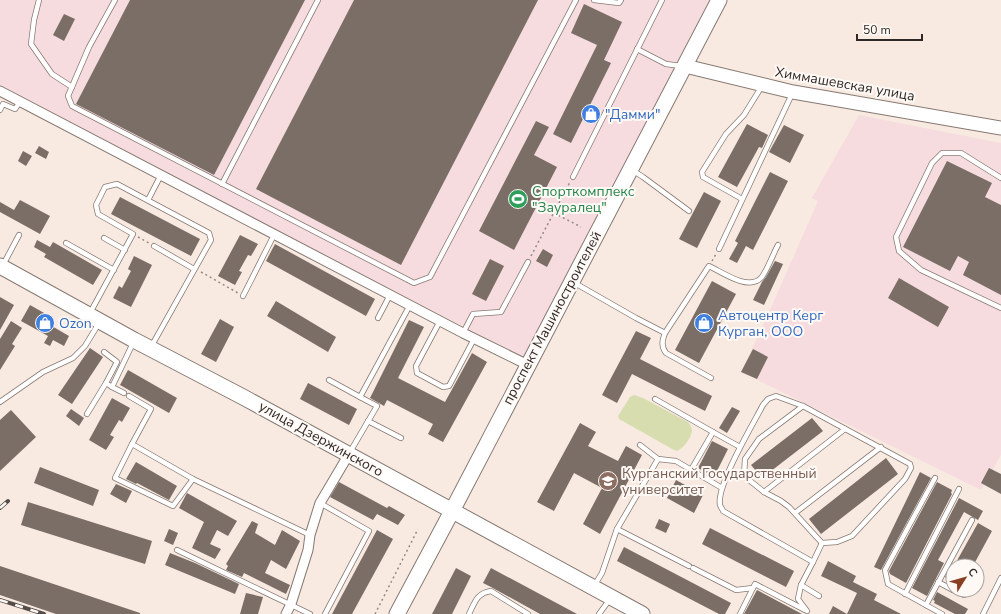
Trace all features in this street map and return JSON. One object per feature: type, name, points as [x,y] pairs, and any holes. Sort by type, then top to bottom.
[{"type":"main road","name":"проспект Машиностроителей","points":[[397,614],[719,0]]},
{"type":"main road","name":"улица Дзержинского","points":[[1,266],[150,349],[349,454],[642,614]]},
{"type":"street","name":"Химмашевская улица","points":[[684,66],[793,92],[1001,128]]},
{"type":"street","points":[[0,91],[410,306],[528,365]]},
{"type":"street","points":[[286,614],[291,604],[308,550],[310,535],[320,503],[349,454]]},
{"type":"lane","points":[[39,0],[34,20],[32,44],[52,74],[72,87]]},
{"type":"lane","points":[[114,0],[89,47],[68,96],[72,106],[414,283],[430,278],[576,0]]},
{"type":"lane","points":[[222,184],[318,0]]},
{"type":"lane","points":[[594,0],[619,3],[621,0]]},
{"type":"lane","points":[[573,177],[662,0]]},
{"type":"lane","points":[[637,49],[666,64],[684,66]]},
{"type":"lane","points":[[742,199],[703,177],[702,172],[726,134],[744,115],[763,85]]},
{"type":"lane","points":[[719,249],[793,92]]},
{"type":"lane","points":[[0,110],[3,104],[15,109],[20,102]]},
{"type":"lane","points":[[1001,178],[961,153],[942,153],[932,163],[896,237],[899,251],[921,270],[1001,308]]},
{"type":"lane","points":[[630,170],[643,177],[689,211]]},
{"type":"lane","points":[[148,200],[161,175]]},
{"type":"lane","points":[[0,402],[43,372],[73,358],[85,346],[114,270],[133,234],[98,214],[96,205],[105,187],[117,184],[209,233],[211,240],[150,349]]},
{"type":"lane","points":[[1,266],[19,235]]},
{"type":"lane","points":[[243,296],[274,235]]},
{"type":"lane","points":[[104,238],[124,250]]},
{"type":"lane","points":[[66,243],[114,270]]},
{"type":"lane","points":[[711,378],[666,353],[662,348],[662,341],[665,333],[709,266],[745,283],[753,283],[761,278],[778,245]]},
{"type":"lane","points":[[154,246],[194,269]]},
{"type":"lane","points":[[463,333],[473,314],[501,312],[528,262]]},
{"type":"lane","points":[[572,281],[665,333]]},
{"type":"lane","points":[[378,318],[390,295]]},
{"type":"lane","points":[[360,397],[410,306]]},
{"type":"lane","points":[[440,321],[416,366],[417,372],[443,387],[449,386],[474,339]]},
{"type":"lane","points":[[112,387],[134,340]]},
{"type":"lane","points":[[87,414],[117,362],[104,352]]},
{"type":"lane","points":[[329,380],[377,406],[349,454]]},
{"type":"lane","points":[[106,383],[124,393]]},
{"type":"lane","points":[[129,396],[151,409],[115,478],[173,506],[192,479]]},
{"type":"lane","points":[[813,562],[723,511],[720,506],[722,488],[740,447],[763,405],[768,399],[776,396],[803,406],[910,464],[911,468],[908,476],[852,536],[837,542],[822,543]]},
{"type":"lane","points":[[655,399],[740,447]]},
{"type":"lane","points":[[803,406],[759,439],[745,459],[744,476],[764,492],[781,501],[795,513],[822,543]]},
{"type":"lane","points":[[368,422],[401,438]]},
{"type":"lane","points":[[764,492],[845,429]]},
{"type":"lane","points":[[691,470],[713,432]]},
{"type":"lane","points":[[132,444],[192,479],[310,535]]},
{"type":"lane","points":[[640,445],[658,459],[676,461],[722,488]]},
{"type":"lane","points":[[795,513],[881,447]]},
{"type":"lane","points":[[593,588],[602,573],[617,529],[658,459]]},
{"type":"lane","points":[[935,478],[885,570],[888,584],[942,614]]},
{"type":"lane","points":[[905,594],[959,489]]},
{"type":"lane","points":[[320,503],[369,531],[326,614]]},
{"type":"lane","points":[[926,605],[972,520]]},
{"type":"lane","points":[[617,529],[736,590],[753,588]]},
{"type":"lane","points":[[806,613],[798,599],[801,585],[822,543]]},
{"type":"lane","points":[[176,550],[310,614]]},
{"type":"lane","points":[[983,614],[1001,578]]},
{"type":"lane","points":[[938,582],[945,586]]},
{"type":"lane","points":[[740,614],[755,584],[806,613]]},
{"type":"lane","points":[[801,585],[819,596]]},
{"type":"lane","points":[[469,614],[483,592],[491,591],[528,614]]},
{"type":"lane","points":[[599,614],[611,598]]},
{"type":"path","points":[[528,262],[573,177]]},
{"type":"path","points":[[554,213],[581,227]]},
{"type":"path","points":[[133,234],[154,246]]},
{"type":"path","points":[[709,266],[719,249]]},
{"type":"path","points":[[194,269],[243,296]]},
{"type":"path","points":[[375,614],[418,528]]},
{"type":"shaded area","points":[[0,0],[714,0],[527,359],[0,90]]},
{"type":"shaded area","points":[[859,115],[1001,143],[1001,455],[981,490],[741,372],[818,201],[812,198]]},
{"type":"green space","points":[[634,395],[643,398],[688,422],[692,431],[689,440],[682,448],[677,451],[674,450],[619,419],[618,416],[630,397]]},
{"type":"building","points":[[130,0],[305,0],[214,175],[76,104]]},
{"type":"building","points":[[354,0],[538,0],[401,265],[256,189]]},
{"type":"building","points":[[584,4],[622,22],[604,60],[611,63],[571,143],[553,134],[597,45],[571,33]]},
{"type":"building","points":[[64,14],[75,19],[64,41],[53,35]]},
{"type":"building","name":"Спорткомплекс \"Зауралец\"","points":[[536,121],[549,127],[534,155],[557,167],[514,250],[479,231]]},
{"type":"building","points":[[747,124],[768,135],[762,148],[759,147],[737,187],[718,177]]},
{"type":"building","points":[[784,125],[804,135],[790,163],[769,152]]},
{"type":"building","points":[[39,146],[49,152],[46,159],[35,153]]},
{"type":"building","points":[[23,151],[32,156],[26,166],[18,161]]},
{"type":"building","points":[[947,161],[992,183],[985,197],[1001,205],[1001,295],[963,275],[969,262],[958,256],[950,271],[903,247]]},
{"type":"building","points":[[770,172],[788,181],[753,250],[746,246],[737,263],[729,259],[738,243],[735,241]]},
{"type":"building","points":[[704,192],[721,201],[697,248],[679,239]]},
{"type":"building","points":[[120,197],[200,239],[191,256],[111,214]]},
{"type":"building","points":[[20,200],[50,216],[40,234],[0,212],[0,202],[14,210]]},
{"type":"building","points":[[240,235],[258,244],[251,256],[248,255],[239,271],[242,272],[235,285],[218,276]]},
{"type":"building","points":[[37,240],[50,247],[53,242],[102,270],[93,285],[44,257],[46,254],[34,247]]},
{"type":"building","points":[[275,244],[375,299],[366,316],[266,261]]},
{"type":"building","points":[[543,249],[553,255],[547,267],[536,261]]},
{"type":"building","points":[[134,256],[152,265],[131,307],[113,298],[119,286],[122,288],[131,271],[128,269]]},
{"type":"building","points":[[490,259],[504,266],[486,301],[472,294]]},
{"type":"building","points":[[775,261],[783,264],[764,305],[753,300]]},
{"type":"building","points":[[899,278],[949,307],[938,327],[888,298]]},
{"type":"building","points":[[712,281],[736,294],[699,363],[675,350]]},
{"type":"building","points":[[0,297],[14,305],[0,330]]},
{"type":"building","points":[[276,301],[336,337],[328,352],[267,316]]},
{"type":"building","points":[[30,305],[53,318],[50,325],[69,336],[64,346],[53,340],[50,346],[44,343],[48,336],[21,321]]},
{"type":"building","points":[[220,319],[234,327],[216,362],[201,354]]},
{"type":"building","points":[[409,320],[424,327],[398,378],[445,402],[472,353],[487,362],[443,442],[428,434],[433,424],[387,400],[384,406],[370,398]]},
{"type":"building","points":[[11,321],[22,328],[12,344],[15,346],[0,370],[0,339]]},
{"type":"building","points":[[636,331],[651,338],[640,359],[712,396],[705,411],[632,374],[617,403],[602,395]]},
{"type":"building","points":[[90,348],[103,357],[72,404],[58,395]]},
{"type":"building","points":[[753,349],[768,357],[757,379],[741,372]]},
{"type":"building","points":[[128,370],[177,398],[169,413],[120,385]]},
{"type":"building","points":[[308,383],[357,409],[349,425],[300,399]]},
{"type":"building","points":[[112,398],[130,408],[122,422],[119,420],[110,435],[114,437],[106,450],[89,440]]},
{"type":"building","points":[[732,407],[740,411],[727,433],[719,428]]},
{"type":"building","points":[[71,409],[84,418],[79,426],[66,416]]},
{"type":"building","points":[[11,410],[36,437],[0,471],[0,420]]},
{"type":"building","points":[[812,418],[823,431],[762,478],[751,465]]},
{"type":"building","name":"Курганский Государственный университет","points":[[580,423],[596,432],[588,446],[618,461],[626,446],[642,455],[600,534],[583,524],[602,488],[574,473],[554,511],[537,502]]},
{"type":"building","points":[[712,441],[728,449],[714,477],[698,468]]},
{"type":"building","points":[[886,458],[898,474],[821,534],[809,519]]},
{"type":"building","points":[[136,462],[177,486],[169,500],[137,483],[136,484],[126,479]]},
{"type":"building","points":[[40,467],[99,490],[93,506],[34,483]]},
{"type":"building","points":[[989,468],[1001,474],[1001,494],[981,483]]},
{"type":"building","points":[[920,472],[931,478],[881,570],[874,567]]},
{"type":"building","points":[[676,480],[703,495],[694,513],[667,498]]},
{"type":"building","points":[[339,482],[387,508],[389,506],[405,515],[398,525],[377,514],[373,520],[330,497]]},
{"type":"building","points":[[937,482],[952,490],[952,494],[906,583],[890,574],[889,571]]},
{"type":"building","points":[[116,484],[132,491],[126,503],[110,494]]},
{"type":"building","points":[[187,493],[237,521],[228,536],[217,530],[210,544],[221,549],[215,559],[192,548],[204,522],[179,508]]},
{"type":"building","points":[[959,498],[983,511],[978,520],[964,512],[938,560],[944,563],[927,596],[912,588]]},
{"type":"building","points":[[28,502],[152,541],[145,564],[21,525]]},
{"type":"building","points":[[659,519],[670,524],[666,533],[655,528]]},
{"type":"building","points":[[252,521],[258,524],[255,533],[275,545],[282,530],[300,541],[286,569],[271,560],[265,573],[290,585],[286,594],[244,573],[242,577],[226,570],[228,566],[226,564]]},
{"type":"building","points":[[978,523],[992,531],[977,558],[958,558]]},
{"type":"building","points":[[710,528],[794,571],[786,587],[702,544]]},
{"type":"building","points":[[169,529],[178,533],[173,545],[164,541]]},
{"type":"building","points":[[377,530],[393,539],[352,614],[332,614]]},
{"type":"building","points":[[624,547],[731,603],[725,614],[719,614],[617,561]]},
{"type":"building","points":[[170,553],[239,584],[235,594],[165,565]]},
{"type":"building","points":[[828,561],[856,576],[853,582],[877,594],[874,600],[901,614],[847,614],[857,593],[821,576]]},
{"type":"building","points":[[0,566],[140,614],[56,614],[0,595]]},
{"type":"building","points":[[456,568],[471,576],[452,614],[432,614]]},
{"type":"building","points":[[491,568],[577,614],[540,614],[483,583]]},
{"type":"building","points":[[757,590],[802,614],[744,614]]},
{"type":"building","points":[[937,592],[945,596],[945,598],[948,598],[968,609],[965,614],[955,614],[934,603],[935,601],[933,600]]},
{"type":"building","points":[[246,593],[263,597],[258,614],[240,614]]},
{"type":"building","points":[[833,606],[847,614],[829,614]]},
{"type":"railway","points":[[0,508],[8,501]]},
{"type":"railway","points":[[0,600],[44,614]]},
{"type":"place","name":"\"Дамми\"","points":[[591,114]]},
{"type":"place","name":"Спорткомплекс \"Зауралец\"","points":[[518,199]]},
{"type":"place","name":"Ozon","points":[[45,323]]},
{"type":"place","name":"Автоцентр Керг Курган, ООО","points":[[704,323]]},
{"type":"place","name":"Курганский Государственный университет","points":[[608,481]]}]
